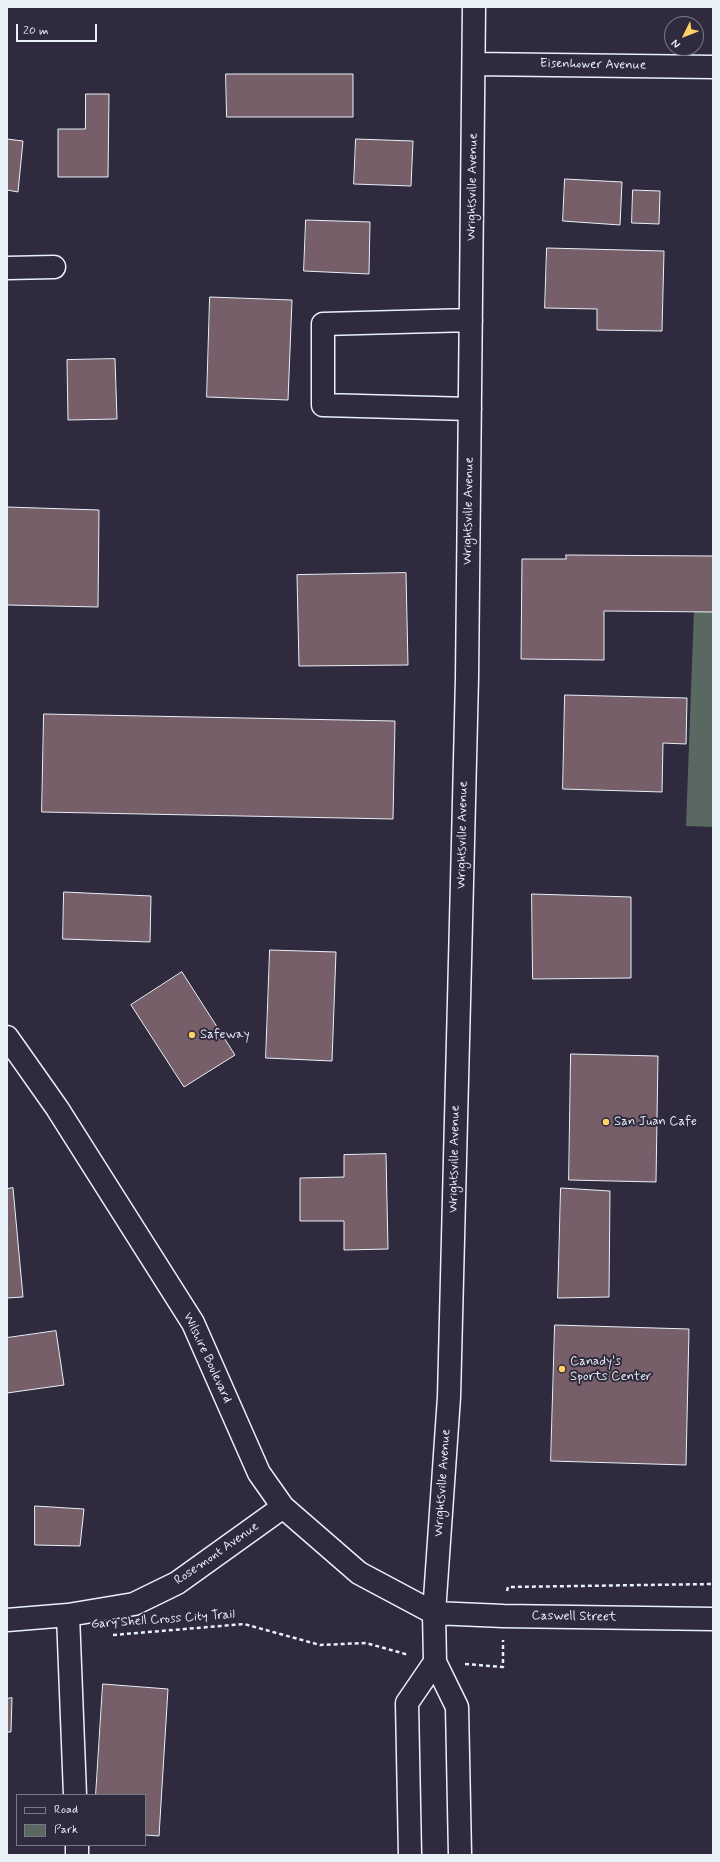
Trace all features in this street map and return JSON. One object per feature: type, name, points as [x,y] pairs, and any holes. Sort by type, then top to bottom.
[{"type":"street","name":"Wrightsville Avenue","points":[[460,1855],[457,1707],[435,1662],[434,1613],[449,1397],[466,692],[474,7]]},
{"type":"street","name":"Eisenhower Avenue","points":[[474,64],[713,67]]},
{"type":"street","points":[[7,268],[54,267]]},
{"type":"street","points":[[470,409],[323,405],[323,324],[471,320]]},
{"type":"street","name":"Wilshire Boulevard","points":[[7,1037],[57,1108],[193,1323],[259,1473],[283,1508],[359,1572],[434,1613]]},
{"type":"street","name":"Rosemont Avenue","points":[[7,1620],[69,1625],[134,1604],[177,1583],[283,1508]]},
{"type":"street","name":"Caswell Street","points":[[434,1613],[503,1616],[713,1619]]},
{"type":"street","points":[[69,1625],[75,1794]]},
{"type":"street","points":[[410,1855],[407,1703],[435,1662]]},
{"type":"path","name":"Gary Shell Cross City Trail","points":[[69,1625],[120,1635],[244,1624],[320,1645],[366,1643],[435,1662]]},
{"type":"green space","points":[[694,610],[713,611],[713,827],[686,826]]},
{"type":"building","points":[[226,74],[353,74],[353,117],[227,117]]},
{"type":"building","points":[[86,94],[109,94],[108,177],[58,177],[58,129],[85,129]]},
{"type":"building","points":[[7,139],[23,141],[18,192],[7,190]]},
{"type":"building","points":[[356,139],[413,141],[411,186],[354,184]]},
{"type":"building","points":[[565,179],[622,182],[620,225],[563,221]]},
{"type":"building","points":[[633,190],[660,191],[659,224],[632,223]]},
{"type":"building","points":[[306,220],[370,222],[369,274],[304,271]]},
{"type":"building","points":[[547,248],[664,251],[662,331],[597,330],[597,309],[545,308]]},
{"type":"building","points":[[210,297],[292,300],[288,400],[207,397]]},
{"type":"building","points":[[115,359],[117,419],[68,420],[67,360]]},
{"type":"building","points":[[7,507],[99,510],[98,607],[7,605]]},
{"type":"building","points":[[566,555],[713,556],[713,612],[604,611],[604,660],[521,659],[522,559],[566,559]]},
{"type":"building","points":[[406,573],[408,665],[299,666],[297,575]]},
{"type":"building","points":[[565,695],[687,698],[686,744],[663,743],[662,792],[563,789]]},
{"type":"building","points":[[44,714],[395,721],[393,819],[42,812]]},
{"type":"building","points":[[64,892],[151,896],[150,942],[63,939]]},
{"type":"building","points":[[532,894],[631,897],[631,978],[533,979]]},
{"type":"building","points":[[270,950],[336,952],[332,1061],[266,1058]]},
{"type":"building","points":[[182,972],[235,1055],[184,1087],[131,1005]]},
{"type":"building","points":[[571,1054],[658,1056],[656,1182],[569,1180]]},
{"type":"building","points":[[386,1154],[388,1249],[344,1250],[344,1221],[300,1221],[300,1178],[344,1177],[344,1155]]},
{"type":"building","points":[[13,1188],[23,1297],[7,1298],[7,1189]]},
{"type":"building","points":[[561,1188],[610,1191],[609,1297],[558,1298]]},
{"type":"building","points":[[555,1325],[689,1329],[686,1465],[551,1461]]},
{"type":"building","points":[[56,1331],[64,1385],[7,1393],[7,1338]]},
{"type":"building","points":[[35,1506],[84,1509],[80,1546],[35,1545]]},
{"type":"building","points":[[103,1684],[168,1689],[159,1836],[146,1835],[146,1794],[96,1794]]},
{"type":"building","points":[[12,1698],[11,1732],[7,1732],[7,1699]]},
{"type":"place","name":"Safeway","points":[[192,1035]]},
{"type":"place","name":"San Juan Cafe","points":[[606,1122]]},
{"type":"place","name":"Canady's Sports Center","points":[[562,1369]]}]
